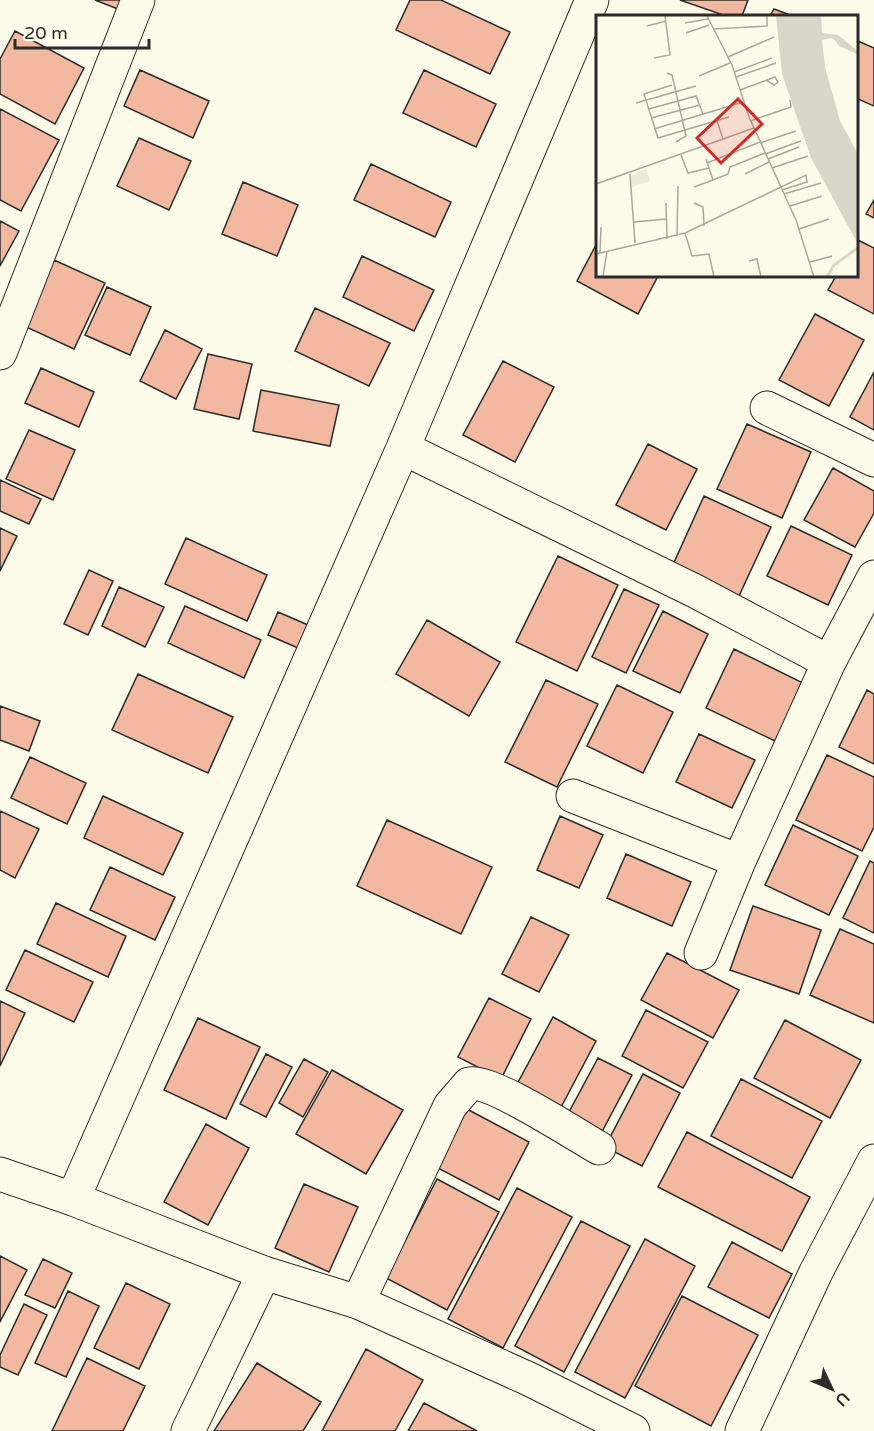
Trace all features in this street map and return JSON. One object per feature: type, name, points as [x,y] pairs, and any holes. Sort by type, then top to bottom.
[{"type":"street","points":[[0,353],[138,0]]},
{"type":"street","points":[[73,1199],[403,448],[592,0]]},
{"type":"street","points":[[767,408],[874,460]]},
{"type":"street","points":[[403,448],[695,591],[829,662]]},
{"type":"street","points":[[701,953],[829,662],[874,577]]},
{"type":"street","points":[[573,795],[740,861]]},
{"type":"street","points":[[358,1302],[450,1106],[469,1084],[479,1083],[504,1093],[599,1148]]},
{"type":"street","points":[[742,1431],[816,1272],[874,1161]]},
{"type":"street","points":[[0,1174],[73,1199],[264,1273],[358,1302],[529,1379],[633,1431]]},
{"type":"street","points":[[188,1431],[264,1273]]},
{"type":"building","points":[[95,0],[127,0],[123,11]]},
{"type":"building","points":[[410,0],[441,0],[510,32],[490,74],[396,30]]},
{"type":"building","points":[[680,0],[748,0],[742,15],[723,15]]},
{"type":"building","points":[[774,9],[790,15],[771,15]]},
{"type":"building","points":[[15,31],[84,68],[55,124],[0,94],[0,59]]},
{"type":"building","points":[[859,41],[874,48],[874,106],[859,99]]},
{"type":"building","points":[[140,70],[209,101],[193,138],[124,106]]},
{"type":"building","points":[[424,70],[496,104],[476,147],[403,113]]},
{"type":"building","points":[[0,109],[59,140],[21,211],[0,200]]},
{"type":"building","points":[[139,138],[191,161],[169,210],[117,186]]},
{"type":"building","points":[[371,164],[451,202],[435,237],[354,200]]},
{"type":"building","points":[[243,182],[298,205],[277,256],[222,234]]},
{"type":"building","points":[[874,200],[874,218],[866,214]]},
{"type":"building","points":[[0,221],[19,231],[0,266]]},
{"type":"building","points":[[859,240],[874,248],[874,314],[828,290],[835,278],[859,278]]},
{"type":"building","points":[[596,245],[596,278],[657,278],[638,314],[577,281]]},
{"type":"building","points":[[362,256],[434,290],[414,331],[343,297]]},
{"type":"building","points":[[54,260],[105,283],[74,349],[24,326]]},
{"type":"building","points":[[107,287],[151,307],[130,355],[85,335]]},
{"type":"building","points":[[315,308],[390,343],[369,386],[295,351]]},
{"type":"building","points":[[815,314],[864,340],[829,406],[779,380]]},
{"type":"building","points":[[165,330],[202,349],[176,399],[140,381]]},
{"type":"building","points":[[208,354],[252,364],[239,419],[194,409]]},
{"type":"building","points":[[503,361],[554,387],[515,462],[463,435]]},
{"type":"building","points":[[41,368],[94,392],[79,427],[25,403]]},
{"type":"building","points":[[874,372],[874,430],[850,417]]},
{"type":"building","points":[[261,390],[339,405],[330,446],[253,431]]},
{"type":"building","points":[[747,424],[811,452],[782,518],[717,489]]},
{"type":"building","points":[[29,430],[75,450],[53,500],[6,479]]},
{"type":"building","points":[[648,444],[697,469],[666,530],[616,505]]},
{"type":"building","points":[[833,468],[874,491],[874,513],[855,547],[804,520]]},
{"type":"building","points":[[0,480],[41,499],[29,524],[0,511]]},
{"type":"building","points":[[704,496],[771,527],[738,598],[672,567]]},
{"type":"building","points":[[791,526],[852,555],[828,605],[767,576]]},
{"type":"building","points":[[0,528],[17,536],[0,571]]},
{"type":"building","points":[[186,538],[267,575],[247,621],[165,584]]},
{"type":"building","points":[[558,556],[618,585],[577,671],[516,642]]},
{"type":"building","points":[[89,570],[113,581],[88,635],[64,624]]},
{"type":"building","points":[[119,587],[164,607],[145,647],[102,626]]},
{"type":"building","points":[[624,589],[659,605],[626,673],[592,657]]},
{"type":"building","points":[[185,606],[261,640],[244,678],[168,643]]},
{"type":"building","points":[[663,611],[708,634],[680,693],[633,671]]},
{"type":"building","points":[[278,612],[308,625],[298,648],[268,635]]},
{"type":"building","points":[[427,620],[500,662],[469,716],[396,674]]},
{"type":"building","points":[[734,649],[803,683],[775,741],[706,708]]},
{"type":"building","points":[[138,674],[233,717],[208,773],[112,730]]},
{"type":"building","points":[[546,680],[598,704],[557,787],[505,762]]},
{"type":"building","points":[[617,685],[673,712],[643,773],[587,746]]},
{"type":"building","points":[[867,690],[874,694],[874,764],[839,747]]},
{"type":"building","points":[[0,706],[40,721],[29,751],[0,740]]},
{"type":"building","points":[[699,734],[755,760],[732,808],[676,782]]},
{"type":"building","points":[[827,755],[874,777],[874,827],[862,851],[796,820]]},
{"type":"building","points":[[30,757],[86,783],[67,824],[11,798]]},
{"type":"building","points":[[103,796],[183,833],[163,875],[84,838]]},
{"type":"building","points":[[0,811],[39,829],[15,878],[0,870]]},
{"type":"building","points":[[560,816],[603,835],[579,888],[537,870]]},
{"type":"building","points":[[387,820],[492,867],[461,934],[357,886]]},
{"type":"building","points":[[793,825],[858,856],[829,915],[765,885]]},
{"type":"building","points":[[626,854],[691,882],[672,926],[607,898]]},
{"type":"building","points":[[870,861],[874,863],[874,933],[843,918]]},
{"type":"building","points":[[110,867],[175,897],[155,940],[90,910]]},
{"type":"building","points":[[56,903],[126,936],[108,977],[37,944]]},
{"type":"building","points":[[753,906],[821,930],[799,994],[730,970]]},
{"type":"building","points":[[531,917],[569,935],[539,992],[502,974]]},
{"type":"building","points":[[840,929],[874,944],[874,1023],[810,995]]},
{"type":"building","points":[[25,950],[93,982],[74,1022],[6,990]]},
{"type":"building","points":[[667,953],[739,990],[713,1038],[641,1000]]},
{"type":"building","points":[[489,998],[531,1019],[501,1079],[458,1057]]},
{"type":"building","points":[[0,1001],[25,1013],[0,1066]]},
{"type":"building","points":[[646,1010],[708,1042],[683,1088],[622,1056]]},
{"type":"building","points":[[553,1017],[596,1041],[559,1111],[515,1088]]},
{"type":"building","points":[[198,1018],[260,1047],[226,1119],[164,1090]]},
{"type":"building","points":[[785,1020],[861,1060],[830,1118],[754,1078]]},
{"type":"building","points":[[266,1054],[292,1067],[266,1117],[240,1104]]},
{"type":"building","points":[[598,1058],[632,1075],[596,1143],[562,1125]]},
{"type":"building","points":[[304,1059],[328,1072],[303,1117],[279,1103]]},
{"type":"building","points":[[332,1070],[403,1110],[366,1174],[296,1134]]},
{"type":"building","points":[[643,1074],[680,1093],[642,1166],[605,1147]]},
{"type":"building","points":[[741,1079],[822,1121],[792,1178],[711,1136]]},
{"type":"building","points":[[465,1108],[529,1142],[499,1200],[434,1166]]},
{"type":"building","points":[[206,1124],[249,1148],[208,1225],[164,1202]]},
{"type":"building","points":[[687,1132],[810,1197],[782,1251],[658,1187]]},
{"type":"building","points":[[437,1179],[499,1212],[447,1310],[386,1278]]},
{"type":"building","points":[[304,1184],[358,1207],[329,1272],[275,1248]]},
{"type":"building","points":[[517,1188],[572,1217],[503,1348],[448,1319]]},
{"type":"building","points":[[581,1221],[630,1246],[564,1372],[515,1346]]},
{"type":"building","points":[[645,1239],[695,1266],[625,1398],[575,1372]]},
{"type":"building","points":[[732,1242],[792,1274],[769,1318],[708,1287]]},
{"type":"building","points":[[0,1256],[27,1270],[0,1322]]},
{"type":"building","points":[[43,1259],[72,1273],[55,1308],[25,1295]]},
{"type":"building","points":[[126,1283],[170,1304],[139,1369],[94,1348]]},
{"type":"building","points":[[68,1291],[99,1306],[66,1377],[35,1363]]},
{"type":"building","points":[[682,1296],[758,1335],[711,1426],[635,1386]]},
{"type":"building","points":[[24,1304],[47,1315],[18,1375],[0,1367],[0,1355]]},
{"type":"building","points":[[366,1349],[423,1380],[395,1431],[322,1431]]},
{"type":"building","points":[[87,1358],[145,1386],[123,1431],[52,1431]]},
{"type":"building","points":[[257,1363],[321,1402],[303,1431],[214,1431]]},
{"type":"building","points":[[424,1403],[477,1431],[408,1431]]}]
